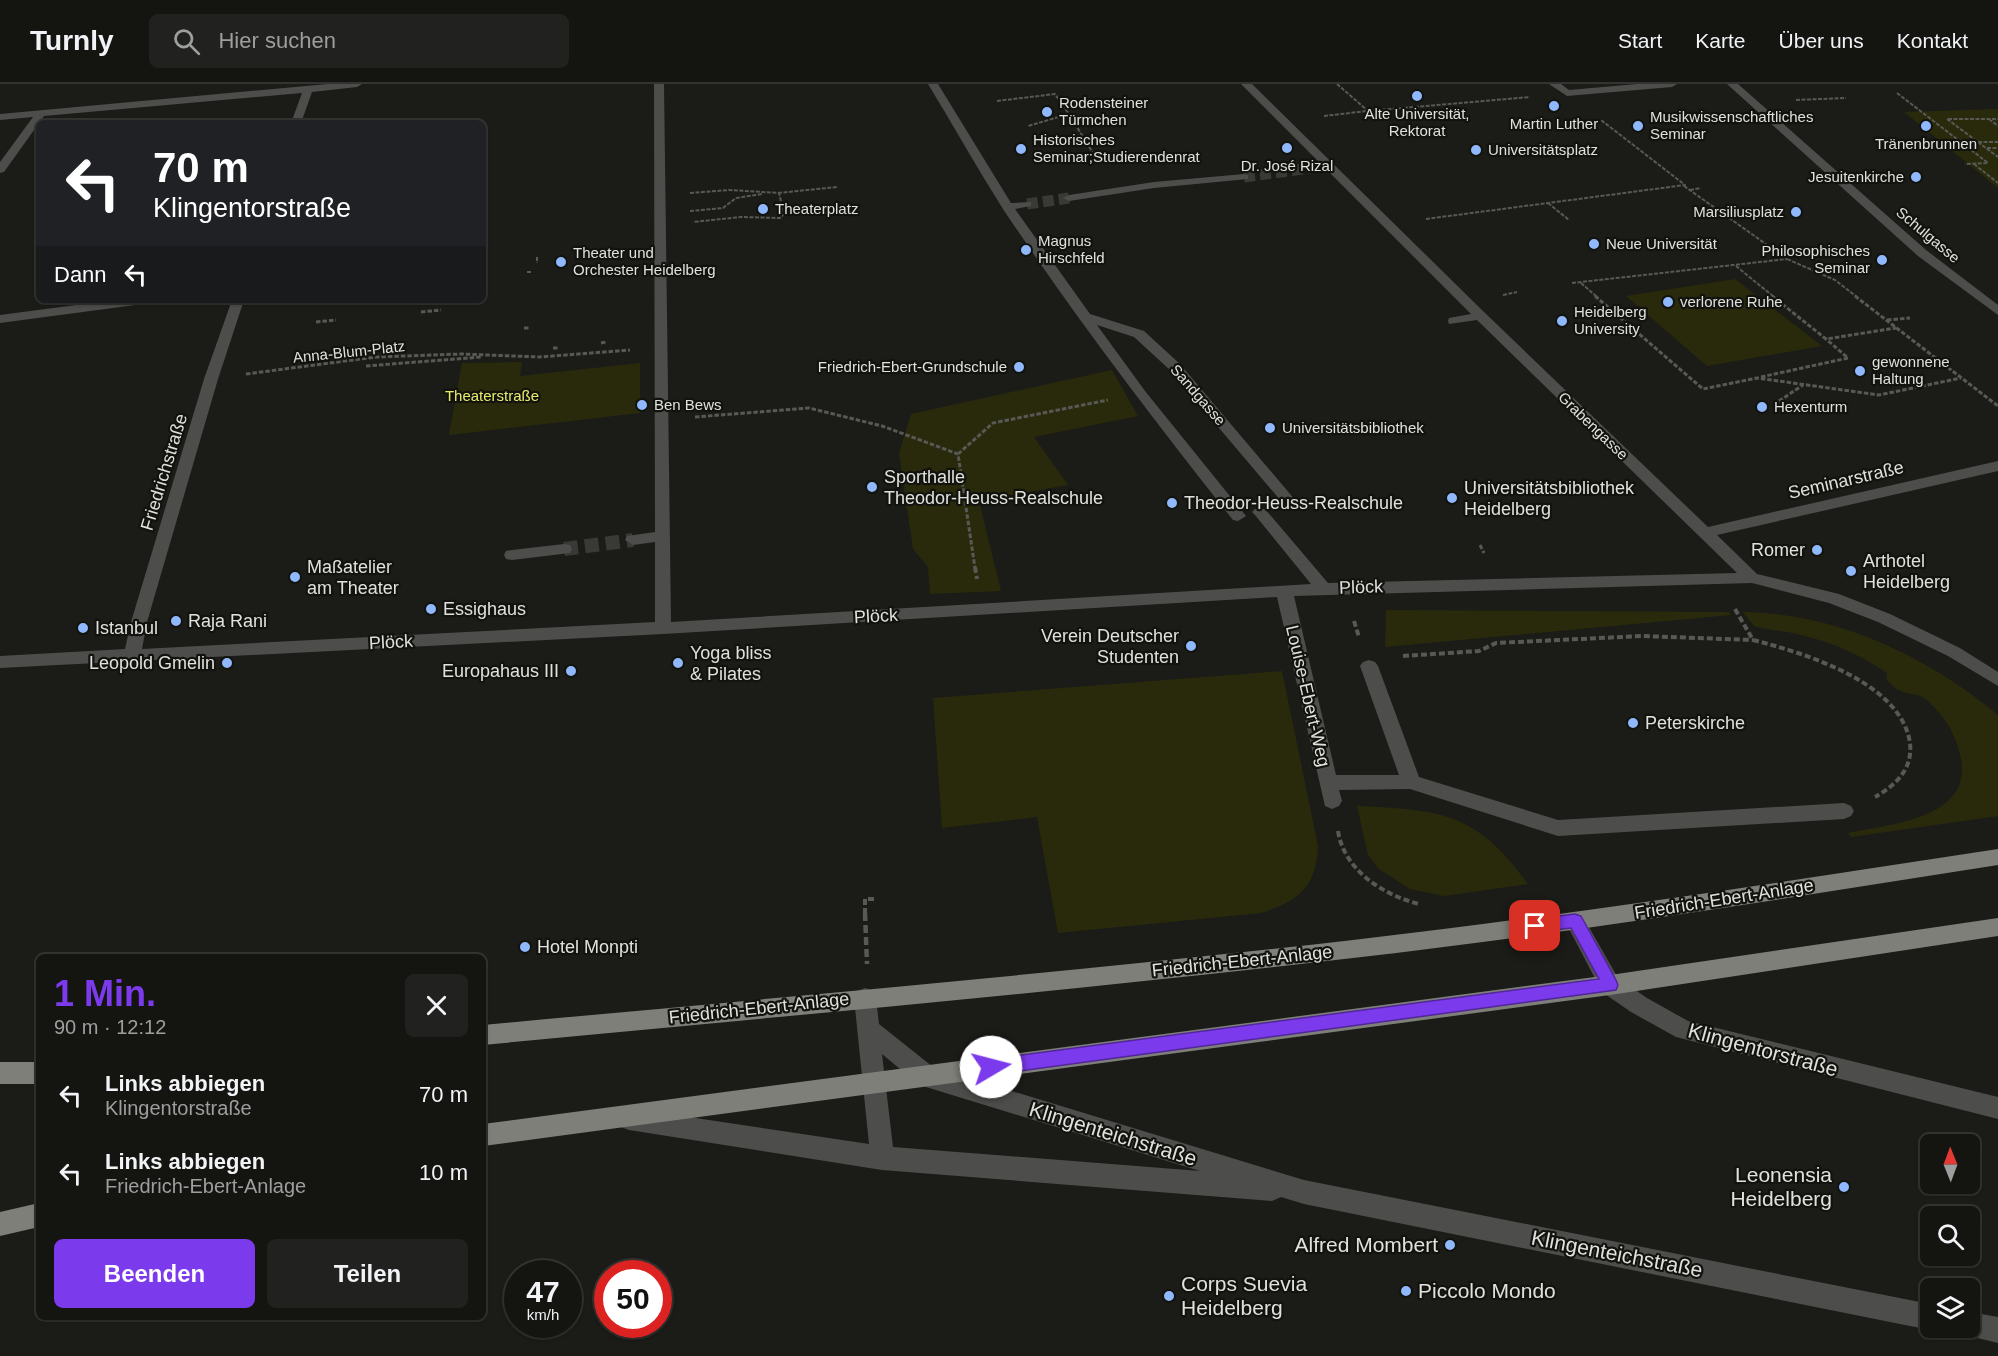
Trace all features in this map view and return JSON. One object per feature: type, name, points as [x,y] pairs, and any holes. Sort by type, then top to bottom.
[{"type":"main road","name":"Friedrich-Ebert-Anlage","points":[[486,1035],[1068,980],[1454,936],[1575,921],[1998,857]]},
{"type":"main road","points":[[486,1135],[1610,985],[1998,927]]},
{"type":"main road","points":[[0,1073],[36,1073]]},
{"type":"main road","points":[[0,1224],[36,1216]]},
{"type":"street","points":[[212,99],[225,84]]},
{"type":"street","points":[[0,117],[357,84]]},
{"type":"street","points":[[658,84],[663,628]]},
{"type":"street","points":[[933,84],[1008,207],[1084,317],[1140,394],[1238,516]]},
{"type":"street","name":"Grabengasse","points":[[1246,84],[1480,316],[1752,578],[1833,598],[1884,618],[1954,652],[1998,680]]},
{"type":"street","points":[[1554,84],[1567,93],[1672,84]]},
{"type":"street","name":"Schulgasse","points":[[1732,84],[1922,253],[1998,311]]},
{"type":"street","points":[[297,120],[308,90]]},
{"type":"street","points":[[0,170],[41,113]]},
{"type":"street","points":[[1310,168],[1329,166]]},
{"type":"street","points":[[1069,198],[1154,185],[1244,177]]},
{"type":"street","points":[[1008,207],[1027,204]]},
{"type":"street","points":[[0,318],[119,303]]},
{"type":"street","name":"Friedrichstraße","points":[[132,656],[139,622],[211,379],[237,303]]},
{"type":"street","points":[[1454,321],[1480,316]]},
{"type":"street","name":"Sandgasse","points":[[1084,317],[1139,334],[1175,367],[1291,504]]},
{"type":"street","name":"Seminarstraße","points":[[1704,533],[1998,466]]},
{"type":"street","points":[[1260,512],[1324,588]]},
{"type":"street","points":[[633,540],[662,536]]},
{"type":"street","points":[[512,555],[564,549]]},
{"type":"street","name":"Plöck","points":[[0,662],[663,628],[1324,588],[1752,578]]},
{"type":"street","name":"Louise-Ebert-Weg","points":[[1284,590],[1330,792],[1411,782]]},
{"type":"street","points":[[1369,666],[1411,782],[1453,797],[1558,828],[1844,811]]},
{"type":"street","name":"Klingentorstraße","points":[[1575,921],[1610,985],[1639,1005],[1694,1034],[1998,1108]]},
{"type":"street","points":[[865,998],[882,1158]]},
{"type":"street","name":"Klingenteichstraße","points":[[867,1028],[926,1076],[1304,1192],[1920,1315]]},
{"type":"street","name":"Klingenteichstraße","points":[[610,1117],[882,1158],[1304,1192]]},
{"type":"street","points":[[1980,1326],[1998,1330]]},
{"type":"path","points":[[1337,84],[1368,111],[1567,93],[1683,185],[1787,259],[1835,280],[1998,406]]},
{"type":"path","points":[[1897,93],[1988,163],[1965,164]]},
{"type":"path","points":[[997,101],[1055,94],[1108,177],[1154,185]]},
{"type":"path","points":[[1816,96],[1820,99]]},
{"type":"path","points":[[1793,100],[1846,98]]},
{"type":"path","points":[[1028,126],[1069,114]]},
{"type":"path","points":[[1997,156],[1947,119],[1998,119]]},
{"type":"path","points":[[1988,119],[1998,126]]},
{"type":"path","points":[[1620,135],[1629,134]]},
{"type":"path","points":[[1977,142],[1998,142]]},
{"type":"path","points":[[1985,148],[1998,148]]},
{"type":"path","points":[[1974,164],[1998,183]]},
{"type":"path","points":[[1387,224],[1683,185]]},
{"type":"path","points":[[660,219],[723,208],[730,200],[739,196],[837,187]]},
{"type":"path","points":[[1690,190],[1701,188]]},
{"type":"path","points":[[659,191],[729,190],[779,193]]},
{"type":"path","points":[[660,219],[783,218],[779,193]]},
{"type":"path","points":[[1548,203],[1569,220]]},
{"type":"path","points":[[537,258],[537,263]]},
{"type":"path","points":[[1572,283],[1787,259]]},
{"type":"path","points":[[1581,283],[1703,389],[1848,358],[1736,266]]},
{"type":"path","points":[[421,312],[441,310]]},
{"type":"path","points":[[1887,320],[1910,318]]},
{"type":"path","points":[[316,322],[336,320]]},
{"type":"path","points":[[524,328],[530,328]]},
{"type":"path","points":[[1826,339],[1897,328]]},
{"type":"path","points":[[601,343],[606,342]]},
{"type":"path","name":"Anna-Blum-Platz","points":[[211,379],[376,357],[461,354],[539,357],[661,347]]},
{"type":"path","points":[[553,348],[558,348]]},
{"type":"path","name":"Anna-Blum-Platz","points":[[366,366],[461,360],[490,355]]},
{"type":"path","points":[[1757,378],[1879,395],[1961,378]]},
{"type":"path","points":[[1779,401],[1804,385]]},
{"type":"path","points":[[958,454],[993,423],[1140,394]]},
{"type":"path","points":[[661,420],[809,408],[882,426],[958,454]]},
{"type":"path","points":[[958,454],[982,610]]},
{"type":"path","points":[[1736,612],[1753,640]]},
{"type":"path","points":[[1355,624],[1358,634]]},
{"type":"path","points":[[1400,656],[1479,651],[1496,643],[1634,636],[1753,640],[1778,646],[1835,669],[1876,691],[1891,703],[1901,716],[1912,744],[1910,763],[1888,791],[1844,811]]},
{"type":"path","points":[[1343,850],[1366,877],[1405,902],[1444,907],[1454,936]]},
{"type":"path","points":[[868,951],[865,899],[875,899]]},
{"type":"green space","points":[[1998,109],[1998,188],[1904,112]]},
{"type":"green space","points":[[1735,279],[1822,346],[1707,366],[1626,296]]},
{"type":"green space","name":"Theaterstraße","points":[[522,362],[520,376],[640,363],[640,413],[449,435],[462,363]]},
{"type":"green space","points":[[1112,370],[1138,416],[1034,437],[1068,485],[979,501],[1001,591],[930,594],[928,567],[913,549],[899,453],[911,414]]},
{"type":"green space","points":[[1386,610],[1729,612],[1731,615],[1385,647]]},
{"type":"green space","points":[[1743,612],[1778,614],[1812,620],[1846,629],[1879,642],[1941,674],[1998,715],[1998,816],[1851,837],[1848,833],[1924,815],[1941,806],[1954,795],[1961,779],[1961,759],[1953,734],[1945,720],[1928,701],[1918,695],[1897,689],[1886,678],[1887,673],[1868,661],[1816,639],[1754,626]]},
{"type":"green space","points":[[1282,671],[1318,846],[1314,872],[1309,882],[1303,890],[1286,903],[1261,913],[1058,933],[1037,817],[942,828],[933,698]]},
{"type":"green space","points":[[1357,806],[1435,813],[1455,820],[1491,842],[1528,884],[1444,896],[1410,889],[1379,869],[1368,855]]},
{"type":"tunnel","points":[[1244,177],[1310,168]]},
{"type":"tunnel","points":[[1027,204],[1069,198]]},
{"type":"tunnel","points":[[564,549],[633,540]]},
{"type":"place","name":"Alte Universität, Rektorat","points":[[1417,96]]},
{"type":"place","name":"Martin Luther","points":[[1554,106]]},
{"type":"place","name":"Rodensteiner Türmchen","points":[[1047,112]]},
{"type":"place","name":"Musikwissenschaftliches Seminar","points":[[1638,126]]},
{"type":"place","name":"Tränenbrunnen","points":[[1926,126]]},
{"type":"place","name":"Dr. José Rizal","points":[[1287,148]]},
{"type":"place","name":"Historisches Seminar;Studierendenrat","points":[[1021,149]]},
{"type":"place","name":"Universitätsplatz","points":[[1476,150]]},
{"type":"place","name":"Jesuitenkirche","points":[[1916,177]]},
{"type":"place","name":"Theaterplatz","points":[[763,209]]},
{"type":"place","name":"Marsiliusplatz","points":[[1796,212]]},
{"type":"place","name":"Neue Universität","points":[[1594,244]]},
{"type":"place","name":"Magnus Hirschfeld","points":[[1026,250]]},
{"type":"place","name":"Philosophisches Seminar","points":[[1882,260]]},
{"type":"place","name":"Theater und Orchester Heidelberg","points":[[561,262]]},
{"type":"place","name":"verlorene Ruhe","points":[[1668,302]]},
{"type":"place","name":"Heidelberg University","points":[[1562,321]]},
{"type":"place","name":"Friedrich-Ebert-Grundschule","points":[[1019,367]]},
{"type":"place","name":"gewonnene Haltung","points":[[1860,371]]},
{"type":"place","name":"Ben Bews","points":[[642,405]]},
{"type":"place","name":"Hexenturm","points":[[1762,407]]},
{"type":"place","name":"Universitätsbibliothek","points":[[1270,428]]},
{"type":"place","name":"Sporthalle Theodor-Heuss-Realschule","points":[[872,487]]},
{"type":"place","name":"Universitätsbibliothek Heidelberg","points":[[1452,498]]},
{"type":"place","name":"Theodor-Heuss-Realschule","points":[[1172,503]]},
{"type":"place","name":"Romer","points":[[1817,550]]},
{"type":"place","name":"Arthotel Heidelberg","points":[[1851,571]]},
{"type":"place","name":"Maßatelier am Theater","points":[[295,577]]},
{"type":"place","name":"Essighaus","points":[[431,609]]},
{"type":"place","name":"Raja Rani","points":[[176,621]]},
{"type":"place","name":"Istanbul","points":[[83,628]]},
{"type":"place","name":"Verein Deutscher Studenten","points":[[1191,646]]},
{"type":"place","name":"Leopold Gmelin","points":[[227,663]]},
{"type":"place","name":"Yoga bliss & Pilates","points":[[678,663]]},
{"type":"place","name":"Europahaus III","points":[[571,671]]},
{"type":"place","name":"Peterskirche","points":[[1633,723]]},
{"type":"place","name":"Hotel Monpti","points":[[525,947]]},
{"type":"place","name":"Leonensia Heidelberg","points":[[1844,1187]]},
{"type":"place","name":"Alfred Mombert","points":[[1450,1245]]},
{"type":"place","name":"Piccolo Mondo","points":[[1406,1291]]},
{"type":"place","name":"Corps Suevia Heidelberg","points":[[1169,1296]]},
{"type":"route","points":[[991,1067],[1610,985],[1575,921],[1535,926]]}]
